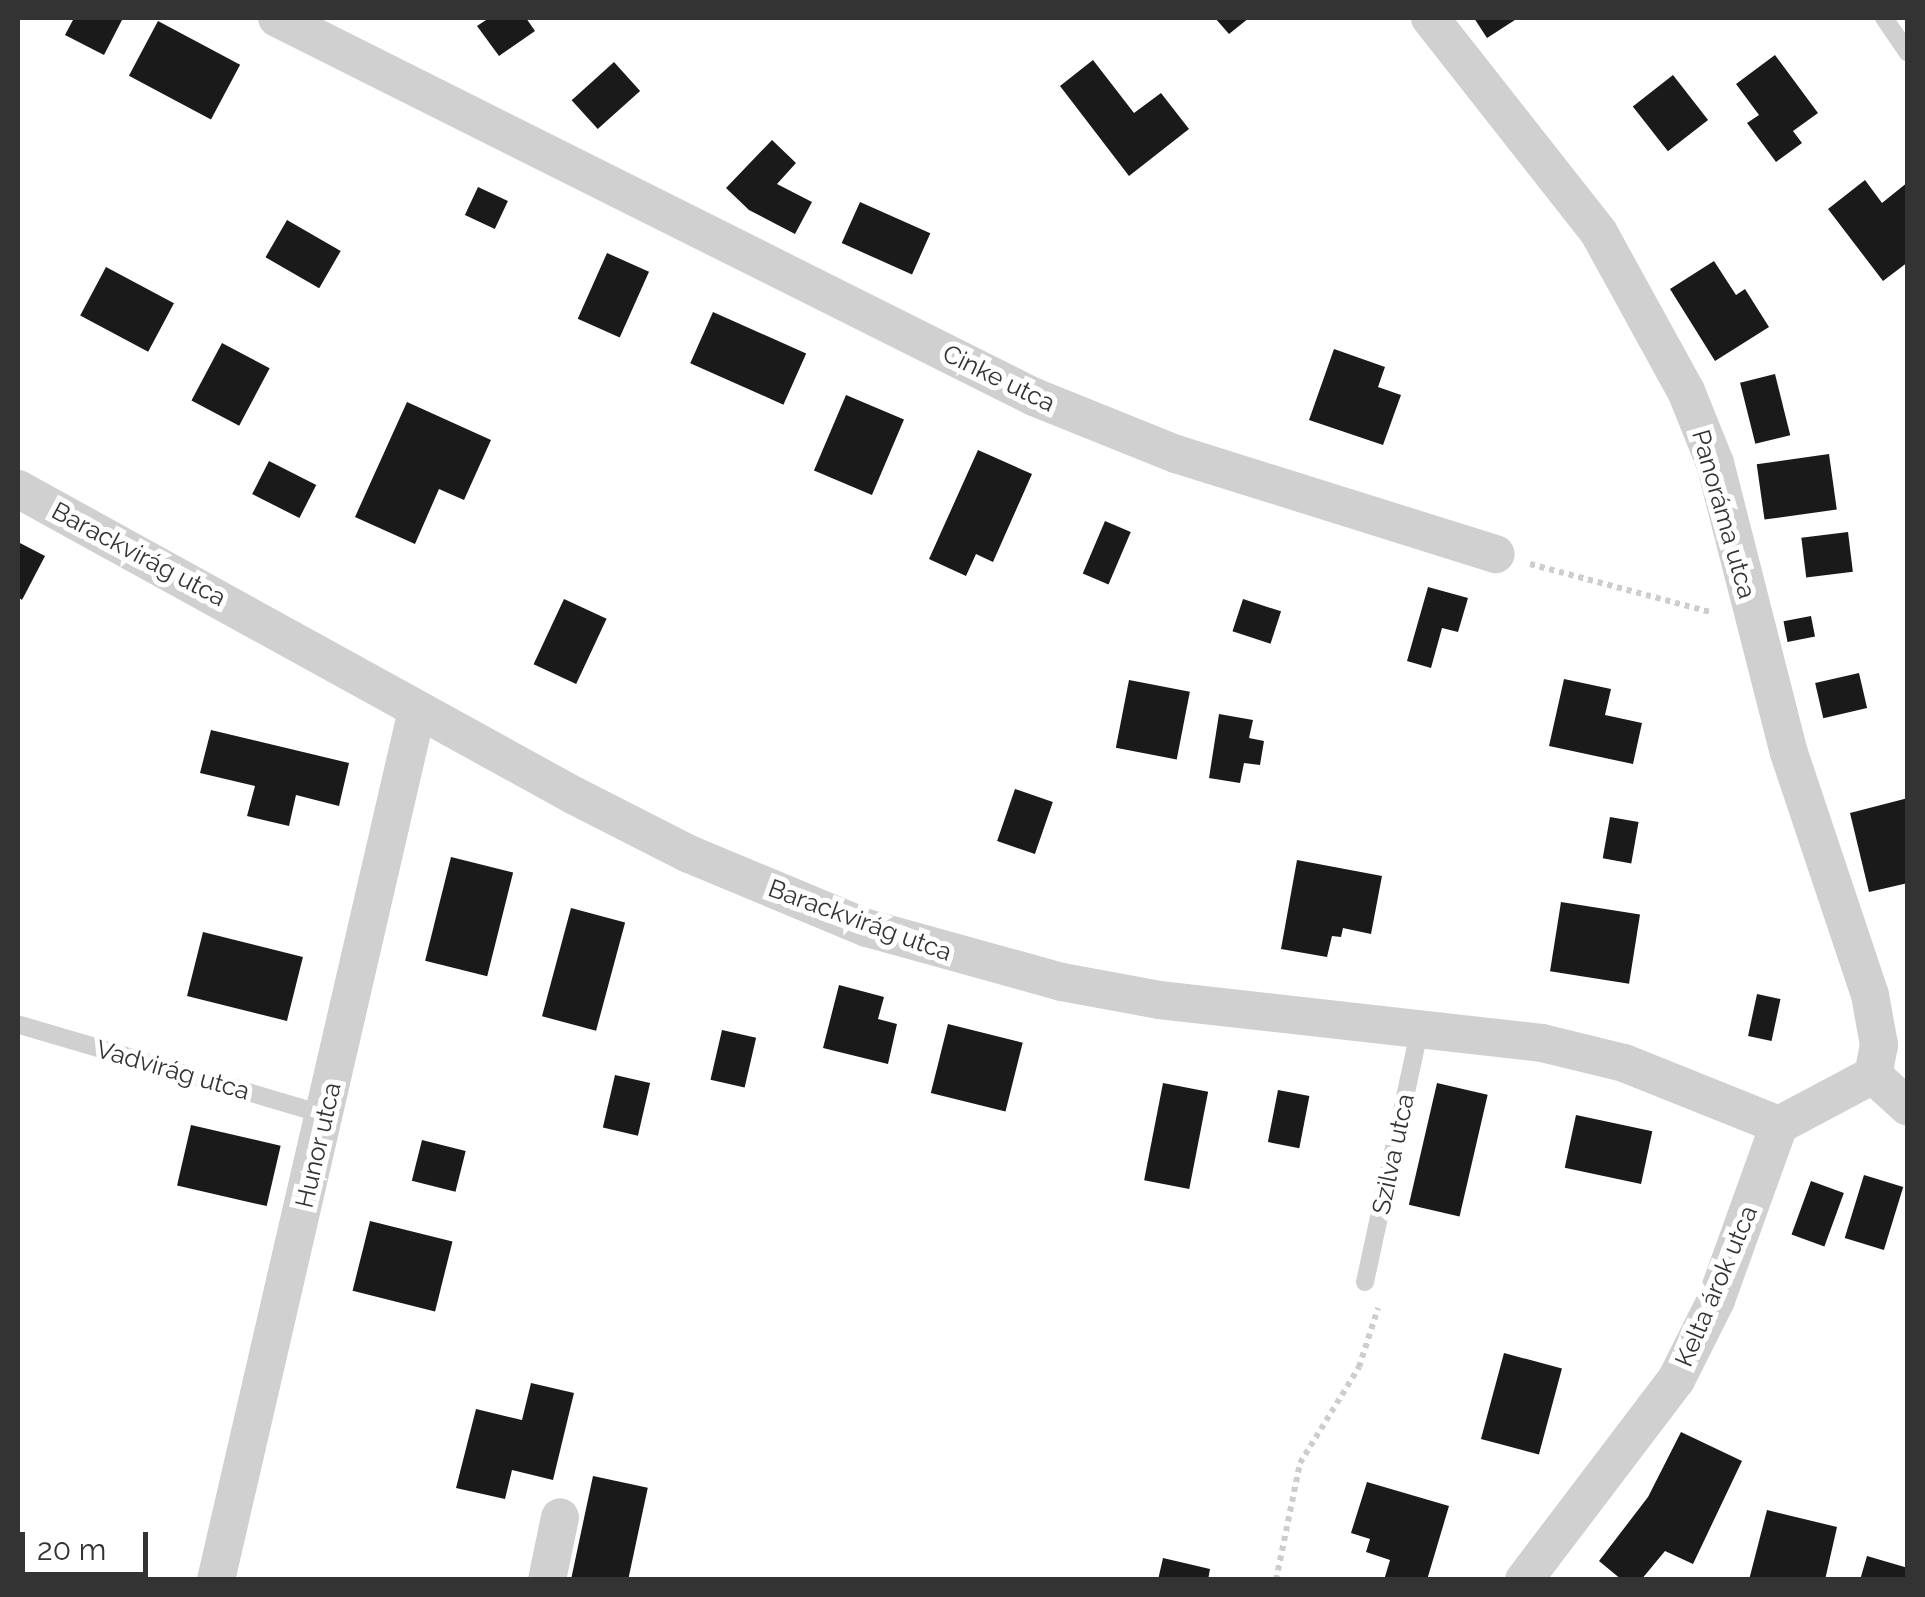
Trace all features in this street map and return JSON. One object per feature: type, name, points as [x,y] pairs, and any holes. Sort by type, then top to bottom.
[{"type":"street","name":"Cinke utca","points":[[277,18],[1034,397],[1176,454],[1496,554]]},
{"type":"street","name":"Panoráma utca","points":[[1430,18],[1551,166],[1645,310],[1715,463],[1758,642],[1870,995],[1879,1046],[1873,1075]]},
{"type":"street","name":"Barackvirág utca","points":[[18,489],[417,710],[690,854],[867,928],[1120,993],[1421,1025],[1624,1062],[1779,1126]]},
{"type":"street","name":"Hunor utca","points":[[216,1580],[417,710]]},
{"type":"street","points":[[1779,1126],[1873,1075],[1908,1107]]},
{"type":"street","name":"Kelta árok utca","points":[[1524,1580],[1676,1380],[1716,1300],[1779,1126]]},
{"type":"street","points":[[548,1580],[560,1517]]},
{"type":"lane","points":[[1884,18],[1908,53]]},
{"type":"lane","name":"Vadvirág utca","points":[[20,1025],[325,1115]]},
{"type":"lane","name":"Szilva utca","points":[[1366,1282],[1421,1025]]},
{"type":"path","points":[[1496,554],[1715,612],[1758,642]]},
{"type":"path","points":[[1276,1580],[1300,1463],[1374,1330],[1378,1304],[1366,1282]]},
{"type":"building","points":[[74,18],[123,18],[104,55],[65,35]]},
{"type":"building","points":[[489,18],[526,18],[535,31],[499,56],[477,26]]},
{"type":"building","points":[[1215,18],[1249,18],[1229,34]]},
{"type":"building","points":[[1474,18],[1518,18],[1487,38]]},
{"type":"building","points":[[158,21],[240,65],[211,119],[129,76]]},
{"type":"building","points":[[1775,55],[1818,113],[1793,131],[1802,143],[1776,162],[1747,123],[1759,115],[1736,84]]},
{"type":"building","points":[[1093,60],[1134,113],[1161,93],[1189,129],[1129,176],[1060,86]]},
{"type":"building","points":[[614,62],[640,91],[598,129],[572,100]]},
{"type":"building","points":[[1673,75],[1708,120],[1668,151],[1633,106]]},
{"type":"building","points":[[772,140],[796,163],[777,184],[812,202],[795,234],[749,210],[726,188]]},
{"type":"building","points":[[1865,180],[1882,203],[1908,182],[1908,262],[1883,281],[1828,209]]},
{"type":"building","points":[[478,187],[508,201],[495,229],[465,215]]},
{"type":"building","points":[[860,202],[930,233],[912,274],[842,243]]},
{"type":"building","points":[[287,220],[341,251],[319,288],[266,257]]},
{"type":"building","points":[[607,253],[649,272],[620,337],[578,319]]},
{"type":"building","points":[[1714,261],[1736,295],[1745,289],[1769,327],[1715,361],[1670,289]]},
{"type":"building","points":[[106,267],[174,303],[148,352],[80,316]]},
{"type":"building","points":[[713,312],[806,353],[783,405],[690,363]]},
{"type":"building","points":[[222,343],[270,368],[239,426],[191,400]]},
{"type":"building","points":[[1334,349],[1385,367],[1378,387],[1401,395],[1383,445],[1309,420]]},
{"type":"building","points":[[1775,374],[1790,435],[1755,444],[1740,383]]},
{"type":"building","points":[[846,395],[904,420],[872,495],[814,470]]},
{"type":"building","points":[[407,402],[491,440],[464,500],[439,489],[415,544],[355,517]]},
{"type":"building","points":[[978,450],[1032,474],[993,562],[976,554],[966,576],[929,559]]},
{"type":"building","points":[[1829,454],[1837,509],[1765,520],[1757,464]]},
{"type":"building","points":[[269,461],[316,485],[299,518],[252,494]]},
{"type":"building","points":[[1105,521],[1131,532],[1109,584],[1083,573]]},
{"type":"building","points":[[1848,532],[1853,572],[1806,577],[1801,538]]},
{"type":"building","points":[[18,542],[45,556],[22,600],[18,597]]},
{"type":"building","points":[[1428,587],[1468,598],[1458,632],[1442,628],[1431,668],[1407,661]]},
{"type":"building","points":[[564,599],[607,619],[576,684],[534,664]]},
{"type":"building","points":[[1243,599],[1281,611],[1271,644],[1232,631]]},
{"type":"building","points":[[1811,616],[1815,637],[1788,642],[1784,621]]},
{"type":"building","points":[[1859,673],[1867,708],[1823,718],[1815,683]]},
{"type":"building","points":[[1564,679],[1611,689],[1605,715],[1642,723],[1633,764],[1549,746]]},
{"type":"building","points":[[1129,680],[1190,692],[1177,760],[1116,748]]},
{"type":"building","points":[[1219,714],[1253,720],[1249,738],[1264,741],[1260,765],[1244,763],[1240,783],[1209,778]]},
{"type":"building","points":[[211,730],[349,763],[339,806],[296,795],[289,826],[247,816],[255,786],[200,773]]},
{"type":"building","points":[[1015,789],[1053,802],[1035,854],[997,841]]},
{"type":"building","points":[[1908,798],[1908,883],[1869,892],[1850,813]]},
{"type":"building","points":[[1610,817],[1639,822],[1631,863],[1603,858]]},
{"type":"building","points":[[451,857],[513,872],[487,976],[425,961]]},
{"type":"building","points":[[1297,860],[1382,876],[1371,934],[1343,928],[1341,937],[1332,936],[1327,957],[1281,949]]},
{"type":"building","points":[[1561,902],[1640,915],[1629,984],[1550,971]]},
{"type":"building","points":[[571,908],[625,922],[596,1031],[542,1016]]},
{"type":"building","points":[[203,932],[303,957],[287,1021],[187,996]]},
{"type":"building","points":[[839,985],[884,997],[878,1019],[897,1024],[888,1064],[823,1048]]},
{"type":"building","points":[[1757,994],[1780,999],[1772,1041],[1748,1036]]},
{"type":"building","points":[[948,1024],[1023,1043],[1006,1112],[931,1093]]},
{"type":"building","points":[[722,1030],[756,1038],[745,1088],[711,1080]]},
{"type":"building","points":[[615,1075],[650,1083],[638,1136],[603,1128]]},
{"type":"building","points":[[1163,1083],[1208,1092],[1189,1189],[1144,1180]]},
{"type":"building","points":[[1437,1083],[1488,1095],[1460,1216],[1409,1205]]},
{"type":"building","points":[[1278,1090],[1309,1096],[1299,1148],[1268,1142]]},
{"type":"building","points":[[1576,1115],[1652,1131],[1641,1184],[1565,1168]]},
{"type":"building","points":[[191,1125],[281,1146],[267,1206],[177,1185]]},
{"type":"building","points":[[422,1140],[466,1151],[456,1192],[412,1181]]},
{"type":"building","points":[[1864,1175],[1903,1187],[1884,1250],[1845,1238]]},
{"type":"building","points":[[1811,1181],[1844,1193],[1824,1247],[1792,1235]]},
{"type":"building","points":[[370,1221],[452,1242],[435,1311],[353,1291]]},
{"type":"building","points":[[1504,1353],[1562,1369],[1539,1454],[1481,1439]]},
{"type":"building","points":[[531,1383],[574,1393],[553,1480],[512,1470],[505,1499],[456,1488],[476,1409],[522,1420]]},
{"type":"building","points":[[1681,1432],[1742,1461],[1693,1564],[1665,1551],[1641,1580],[1622,1580],[1599,1561],[1648,1497]]},
{"type":"building","points":[[593,1476],[648,1488],[628,1580],[571,1580]]},
{"type":"building","points":[[1367,1482],[1449,1506],[1427,1580],[1384,1580],[1390,1560],[1366,1552],[1370,1539],[1351,1533]]},
{"type":"building","points":[[1767,1510],[1837,1527],[1825,1580],[1749,1580]]},
{"type":"building","points":[[1867,1556],[1908,1568],[1908,1580],[1860,1580]]},
{"type":"building","points":[[1163,1558],[1210,1569],[1208,1580],[1158,1580]]}]
